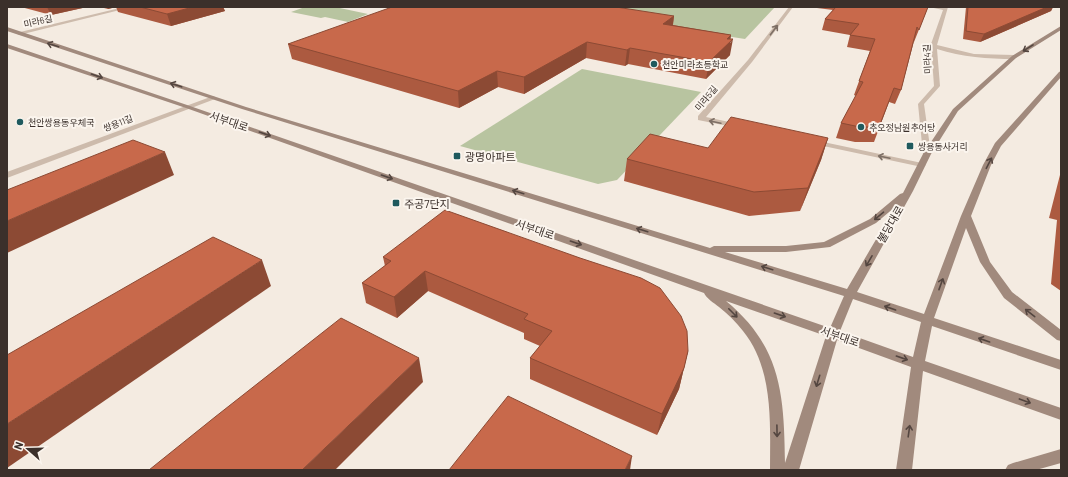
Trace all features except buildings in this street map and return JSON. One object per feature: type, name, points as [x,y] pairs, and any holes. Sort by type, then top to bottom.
[{"type":"main road","name":"불당대로","points":[[791,470],[832,334],[850,294],[909,191],[928,154],[955,110],[1014,57],[1061,28]]},
{"type":"main road","name":"서부대로","points":[[7,29],[213,98],[850,294],[1061,365]]},
{"type":"main road","name":"서부대로","points":[[7,46],[188,107],[1061,414]]},
{"type":"main road","points":[[904,470],[918,363],[927,320],[966,216],[987,165],[998,146],[1061,73]]},
{"type":"main road","points":[[702,249],[786,249],[826,245],[873,221],[909,191]]},
{"type":"main road","points":[[966,216],[985,262],[1008,295],[1061,337]]},
{"type":"main road","points":[[703,288],[734,313],[758,343],[773,381],[778,470]]},
{"type":"main road","points":[[1013,470],[1061,456]]},
{"type":"street","name":"미라6길","points":[[19,33],[130,7]]},
{"type":"street","name":"미라5길","points":[[746,128],[701,118],[750,61],[791,7]]},
{"type":"street","points":[[931,7],[946,8]]},
{"type":"street","name":"미라4길","points":[[928,154],[921,104],[938,86],[934,46],[946,8]]},
{"type":"street","points":[[934,46],[954,53],[977,57],[1014,57]]},
{"type":"street","name":"쌍용11길","points":[[7,175],[213,98]]},
{"type":"street","points":[[807,141],[922,165]]},
{"type":"green space","points":[[305,7],[335,7],[368,14],[348,22],[291,12]]},
{"type":"green space","points":[[622,7],[775,7],[745,39],[605,17]]},
{"type":"green space","points":[[582,69],[701,92],[617,180],[598,184],[460,146]]},
{"type":"place","name":"천안미라초등학교","points":[[654,64]]},
{"type":"place","name":"천안쌍용동우체국","points":[[20,122]]},
{"type":"place","name":"추오정남원추어탕","points":[[861,127]]},
{"type":"place","name":"쌍용동사거리","points":[[910,146]]},
{"type":"place","name":"광명아파트","points":[[457,156]]},
{"type":"place","name":"주공7단지","points":[[396,203]]}]
